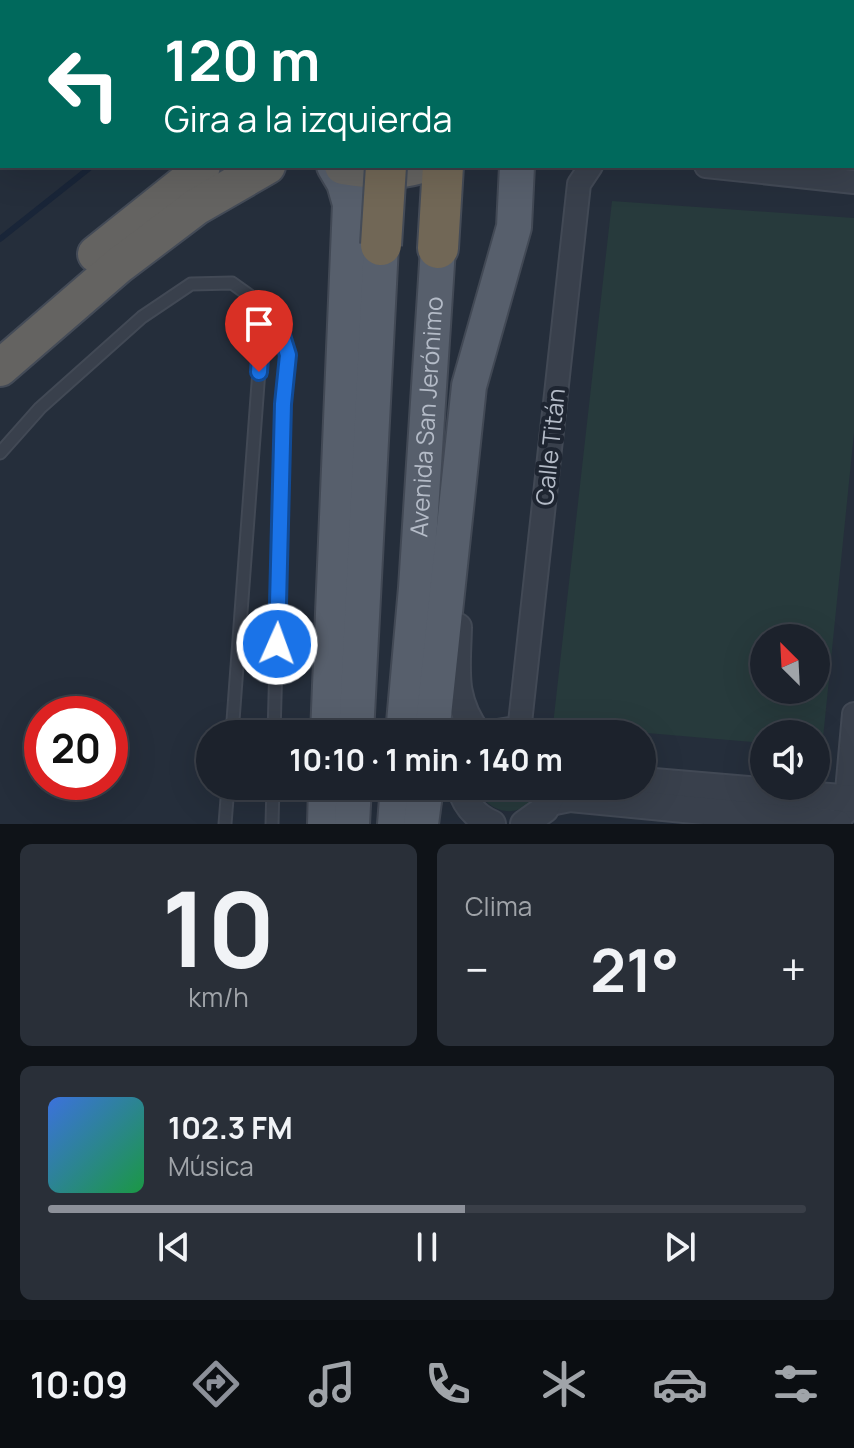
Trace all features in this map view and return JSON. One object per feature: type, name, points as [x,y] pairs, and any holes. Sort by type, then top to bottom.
[{"type":"highway","points":[[0,336],[200,168]]},
{"type":"highway","points":[[0,368],[118,266],[196,207],[264,168]]},
{"type":"highway","points":[[356,168],[409,168]]},
{"type":"highway","points":[[381,245],[386,168]]},
{"type":"highway","points":[[438,248],[443,168]]},
{"type":"main road","points":[[329,720],[350,204],[344,183],[335,168]]},
{"type":"main road","points":[[433,720],[469,386],[514,227],[517,168]]},
{"type":"main road","points":[[357,720],[381,245]]},
{"type":"main road","name":"Avenida San Jerónimo","points":[[404,720],[438,248]]},
{"type":"main road","points":[[325,824],[326,800]]},
{"type":"main road","points":[[352,824],[353,800]]},
{"type":"main road","points":[[395,824],[397,800]]},
{"type":"main road","points":[[421,824],[424,800]]},
{"type":"street","name":"Calle Titán","points":[[523,720],[579,184],[590,168]]},
{"type":"street","points":[[724,168],[854,182]]},
{"type":"street","points":[[458,475],[456,684],[461,709],[468,720]]},
{"type":"street","points":[[845,811],[854,714]]},
{"type":"street","points":[[656,783],[845,811]]},
{"type":"street","points":[[465,800],[481,822]]},
{"type":"street","points":[[524,824],[539,816],[549,800]]},
{"type":"street","points":[[612,800],[845,811]]},
{"type":"lane","points":[[0,453],[40,408],[142,317],[191,284],[232,283],[257,301],[280,329],[288,355],[283,404],[274,720]]},
{"type":"lane","points":[[233,720],[261,343],[257,301]]},
{"type":"lane","points":[[225,824],[227,800]]},
{"type":"lane","points":[[272,824],[273,800]]},
{"type":"shaded area","points":[[612,201],[854,218],[854,433],[830,669],[830,624],[750,624],[750,704],[826,704],[825,720],[750,720],[750,742],[656,734],[656,720],[554,720]]},
{"type":"shaded area","points":[[486,800],[530,800],[518,810],[508,811]]},
{"type":"waterway","points":[[0,239],[89,168]]},
{"type":"route","points":[[259,372],[261,343],[257,301],[280,329],[288,355],[283,404],[277,644]]}]
